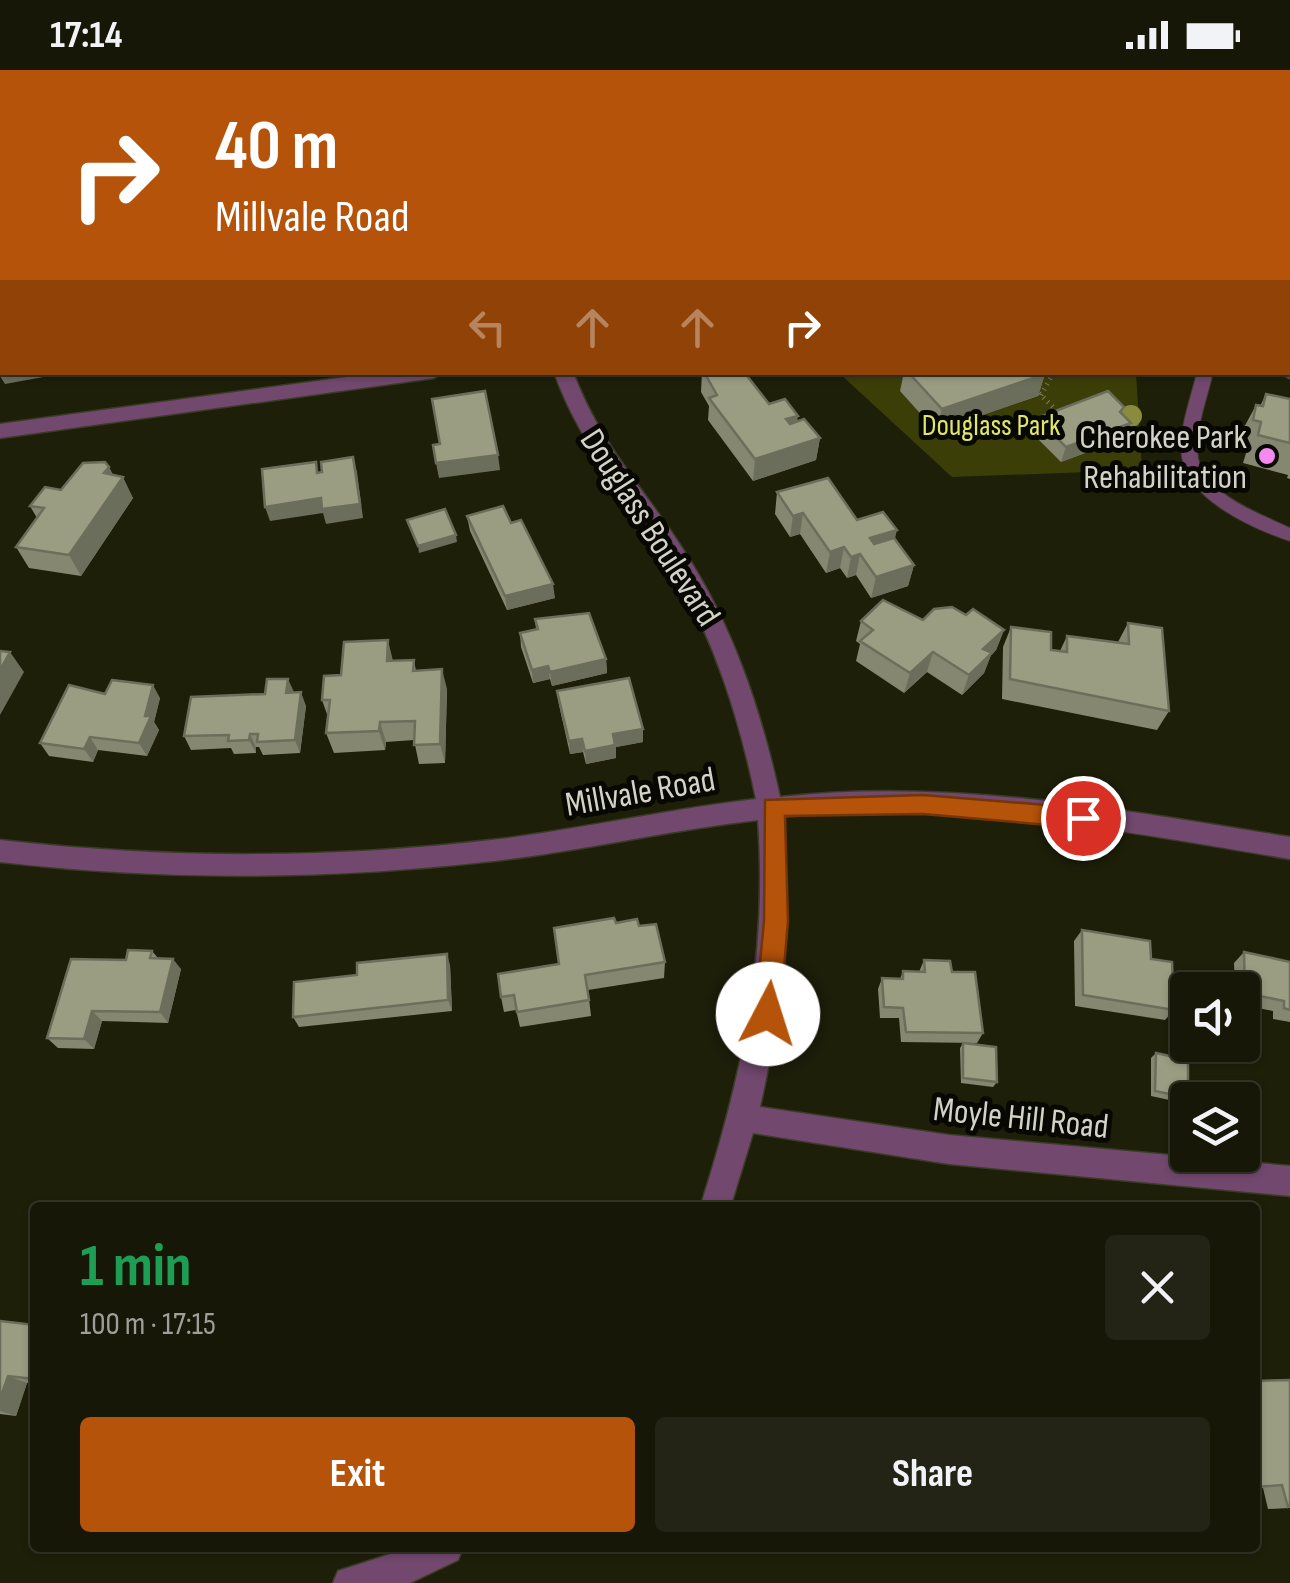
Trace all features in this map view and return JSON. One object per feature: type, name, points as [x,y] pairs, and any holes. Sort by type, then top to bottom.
[{"type":"street","points":[[0,431],[412,375]]},
{"type":"street","name":"Douglass Boulevard","points":[[564,375],[589,434],[682,564],[724,641],[750,711],[772,807],[778,853],[768,1014],[746,1118],[716,1202]]},
{"type":"street","name":"Millvale Road","points":[[0,851],[180,867],[324,864],[500,850],[772,807],[923,804],[1083,818],[1290,848]]},
{"type":"street","name":"Moyle Hill Road","points":[[746,1118],[805,1130],[984,1152],[1290,1181]]},
{"type":"street","points":[[350,1583],[395,1572],[438,1552]]},
{"type":"lane","points":[[1204,375],[1190,455],[1195,476],[1243,513],[1290,535]]},
{"type":"path","points":[[1041,395],[1052,375]]},
{"type":"path","points":[[1030,384],[1066,420]]},
{"type":"green space","name":"Douglass Park","points":[[841,375],[1136,375],[1142,470],[952,477]]},
{"type":"building","points":[[706,375],[746,375],[769,404],[785,399],[798,416],[786,419],[790,424],[804,419],[820,438],[755,459],[709,398],[717,395]]},
{"type":"building","points":[[911,375],[1042,375],[942,409]]},
{"type":"building","points":[[485,391],[498,455],[436,463],[433,445],[440,444],[432,399]]},
{"type":"building","points":[[1108,391],[1124,407],[1120,412],[1131,423],[1066,447],[1037,418]]},
{"type":"building","points":[[1266,394],[1290,399],[1290,443],[1258,435],[1261,422],[1253,420],[1256,405],[1263,406]]},
{"type":"building","points":[[353,457],[360,504],[322,509],[321,498],[265,507],[262,469],[316,462],[317,473],[322,472],[321,462]]},
{"type":"building","points":[[105,462],[109,467],[104,473],[123,477],[69,555],[16,547],[44,508],[30,506],[45,487],[61,490],[83,463]]},
{"type":"building","points":[[828,478],[857,520],[883,512],[897,530],[870,538],[874,544],[894,538],[914,565],[876,577],[860,554],[851,557],[844,547],[830,552],[803,513],[793,516],[777,492]]},
{"type":"building","points":[[503,506],[511,523],[521,520],[553,584],[505,596],[467,516]]},
{"type":"building","points":[[445,509],[456,535],[418,546],[407,520]]},
{"type":"building","points":[[883,600],[923,620],[934,609],[952,607],[966,615],[973,609],[1004,630],[983,649],[992,653],[969,675],[933,652],[910,673],[860,641],[873,630],[861,621]]},
{"type":"building","points":[[589,613],[606,659],[550,672],[548,666],[532,670],[520,633],[538,629],[535,619]]},
{"type":"building","points":[[1128,623],[1162,628],[1169,711],[1010,679],[1011,627],[1051,632],[1051,650],[1067,652],[1067,636],[1129,644]]},
{"type":"building","points":[[388,640],[387,661],[414,660],[413,671],[442,669],[440,744],[414,745],[415,721],[380,722],[379,731],[326,733],[330,700],[322,700],[324,676],[341,675],[344,642]]},
{"type":"building","points":[[0,651],[10,652],[0,670]]},
{"type":"building","points":[[629,678],[643,729],[613,734],[615,745],[585,751],[582,739],[569,741],[557,691]]},
{"type":"building","points":[[267,679],[288,679],[286,693],[301,692],[295,740],[257,742],[258,734],[250,734],[249,740],[228,741],[229,735],[184,736],[191,697],[265,694]]},
{"type":"building","points":[[112,680],[153,685],[145,716],[151,716],[139,743],[90,737],[84,749],[40,743],[69,685],[105,694]]},
{"type":"building","points":[[614,918],[616,923],[637,919],[639,926],[656,924],[665,962],[585,975],[589,1000],[517,1012],[514,995],[501,997],[498,974],[559,964],[554,928]]},
{"type":"building","points":[[1082,930],[1150,941],[1151,959],[1172,962],[1170,1009],[1083,995]]},
{"type":"building","points":[[128,950],[152,951],[150,958],[173,959],[160,1012],[92,1011],[84,1039],[47,1038],[71,959],[126,960]]},
{"type":"building","points":[[1244,952],[1290,962],[1290,1010],[1284,1008],[1284,1001],[1260,996],[1260,972],[1244,972]]},
{"type":"building","points":[[447,954],[448,1000],[293,1017],[294,982],[357,975],[357,963]]},
{"type":"building","points":[[924,960],[950,961],[952,972],[975,972],[983,1033],[906,1032],[903,1008],[884,1007],[882,978],[903,979],[903,971],[925,972]]},
{"type":"building","points":[[963,1043],[996,1047],[997,1082],[963,1078]]},
{"type":"building","points":[[1156,1053],[1170,1056],[1170,1062],[1188,1062],[1188,1082],[1170,1082],[1170,1094],[1155,1091]]},
{"type":"building","points":[[0,1321],[30,1324],[30,1378],[8,1376],[0,1399]]},
{"type":"building","points":[[1290,1380],[1288,1507],[1282,1485],[1260,1487],[1260,1381]]},
{"type":"place","name":"Cherokee Park Rehabilitation","points":[[1267,456]]},
{"type":"route","points":[[768,1014],[778,853],[772,807],[923,804],[1083,818]]}]
